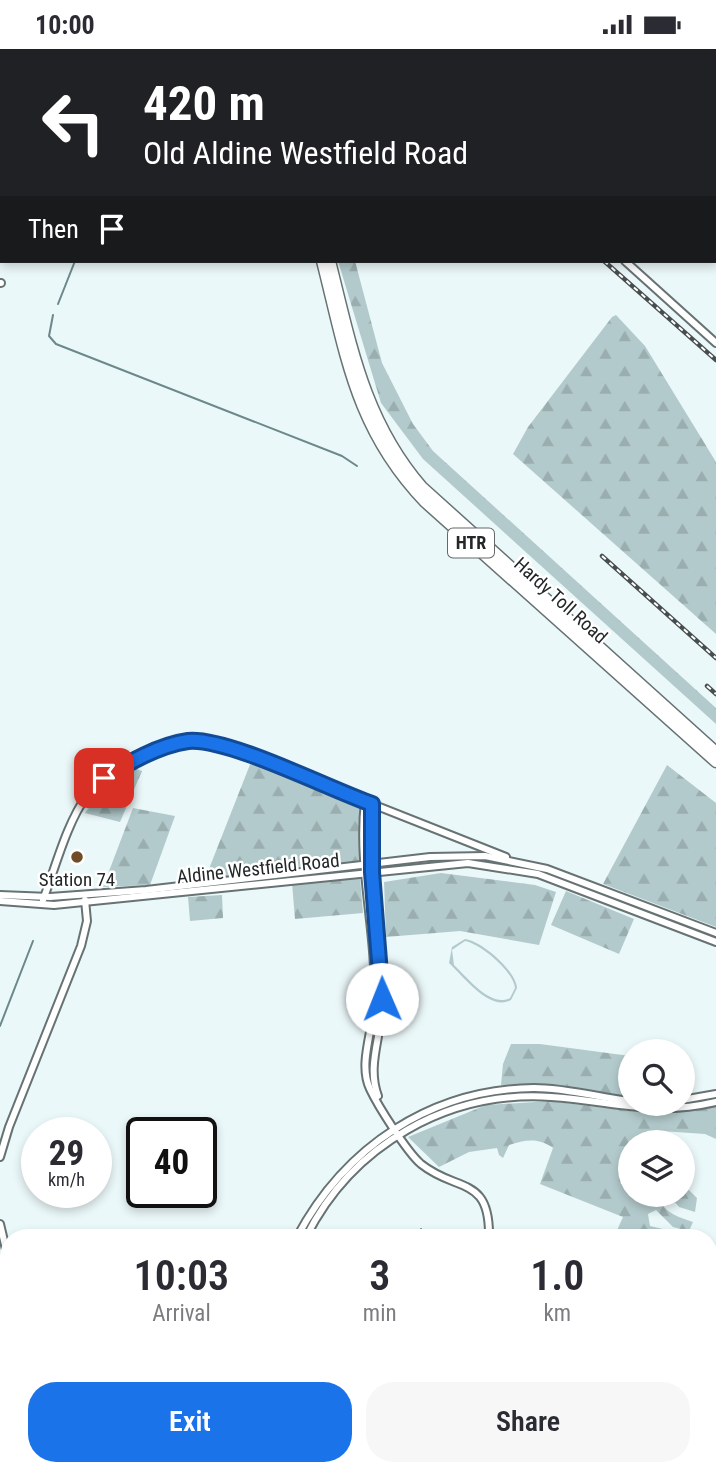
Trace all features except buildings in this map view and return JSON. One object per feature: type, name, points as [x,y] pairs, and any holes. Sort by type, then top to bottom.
[{"type":"highway","name":"Hardy Toll Road","points":[[323,263],[357,396],[389,460],[425,502],[716,762]]},
{"type":"highway","name":"Hardy Toll Road","points":[[331,263],[368,401],[404,466],[422,487],[492,552],[716,751]]},
{"type":"main road","points":[[627,263],[716,343]]},
{"type":"main road","points":[[41,905],[79,810],[95,786],[119,769],[177,743],[196,741],[217,744],[516,861]]},
{"type":"main road","points":[[368,803],[368,868],[376,947],[374,1037],[366,1060],[366,1079],[397,1131],[424,1166],[472,1187],[484,1199],[489,1229]]},
{"type":"main road","points":[[465,840],[468,860]]},
{"type":"main road","name":"Aldine Westfield Road","points":[[468,860],[571,882],[716,942]]},
{"type":"main road","name":"Aldine Westfield Road","points":[[0,901],[41,905],[430,861],[516,861],[716,933]]},
{"type":"main road","name":"Aldine Westfield Road","points":[[0,895],[85,898]]},
{"type":"main road","points":[[0,1157],[5,1137],[81,946],[87,921],[85,898]]},
{"type":"main road","points":[[303,1229],[363,1151],[397,1131],[450,1106],[534,1088],[618,1104]]},
{"type":"main road","points":[[695,1101],[716,1094]]},
{"type":"main road","points":[[573,1096],[618,1100]]},
{"type":"main road","points":[[695,1101],[716,1102]]},
{"type":"main road","points":[[311,1229],[339,1180]]},
{"type":"green space","points":[[339,263],[356,263],[382,363],[413,424],[433,451],[716,708],[716,724],[423,459],[381,403]]},
{"type":"green space","points":[[616,315],[645,346],[716,462],[716,634],[513,454],[528,427]]},
{"type":"green space","points":[[251,762],[361,804],[359,861],[205,879]]},
{"type":"green space","points":[[667,765],[716,803],[716,927],[603,884]]},
{"type":"green space","points":[[134,768],[142,771],[120,822],[85,813],[107,784]]},
{"type":"green space","points":[[133,808],[175,816],[150,885],[103,887]]},
{"type":"green space","points":[[441,873],[535,885],[556,892],[539,945],[460,931],[386,937],[384,882]]},
{"type":"green space","points":[[360,877],[363,913],[295,919],[292,883]]},
{"type":"green space","points":[[566,891],[634,919],[619,954],[551,925]]},
{"type":"green space","points":[[222,895],[223,918],[190,921],[188,897]]},
{"type":"green space","points":[[465,939],[480,945],[497,958],[515,981],[517,988],[511,1000],[495,1001],[470,984],[449,963],[452,947]],"holes":[[[465,941],[496,960],[509,974],[515,988],[510,998],[495,999],[488,995],[454,965],[452,950]]]},
{"type":"green space","points":[[511,1044],[540,1044],[618,1054],[618,1095],[546,1084],[501,1085],[503,1064]]},
{"type":"green space","points":[[550,1101],[618,1109],[618,1116],[695,1116],[695,1108],[716,1106],[716,1139],[695,1133],[695,1130],[618,1130],[618,1207],[664,1207],[676,1216],[693,1222],[690,1229],[673,1227],[656,1210],[648,1214],[650,1226],[663,1229],[618,1229],[623,1217],[540,1184],[553,1148],[542,1142],[526,1141],[509,1145],[503,1158],[497,1148],[469,1152],[439,1167],[408,1137],[486,1105]]},
{"type":"green space","points":[[695,1196],[697,1198],[695,1212],[679,1207],[695,1207]]},
{"type":"waterway","points":[[58,304],[74,263]]},
{"type":"waterway","points":[[53,315],[49,336],[56,344],[342,456],[357,466]]},
{"type":"waterway","points":[[0,1026],[33,941]]},
{"type":"railway","points":[[606,263],[716,360]]},
{"type":"railway","points":[[602,556],[716,658]]},
{"type":"railway","points":[[707,686],[716,694]]},
{"type":"place","name":"Station 74","points":[[77,857]]},
{"type":"route","points":[[104,778],[166,747],[187,741],[203,741],[240,752],[372,804],[372,872],[382,967],[382,999]]}]
